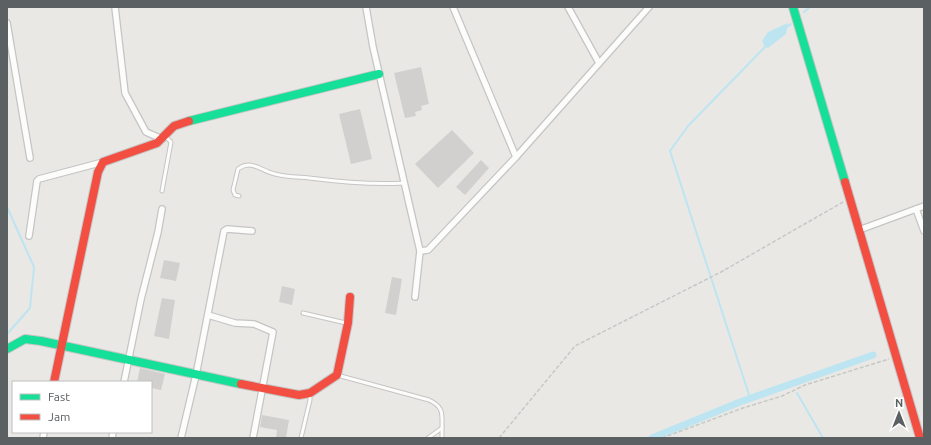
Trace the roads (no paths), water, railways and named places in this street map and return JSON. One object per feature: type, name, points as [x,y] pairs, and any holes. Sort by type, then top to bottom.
[{"type":"street","points":[[115,7],[125,93],[146,132],[163,137]]},
{"type":"street","points":[[366,7],[372,47],[420,251],[415,297]]},
{"type":"street","points":[[453,7],[516,157]]},
{"type":"street","points":[[568,7],[599,64]]},
{"type":"street","points":[[640,7],[644,14]]},
{"type":"street","points":[[420,251],[428,250],[516,157],[649,7]]},
{"type":"street","points":[[794,7],[895,357],[920,438]]},
{"type":"street","points":[[7,23],[30,158]]},
{"type":"street","points":[[29,236],[37,181],[103,162],[157,143],[169,127],[177,124],[379,74]]},
{"type":"street","points":[[54,381],[98,172],[103,162]]},
{"type":"street","points":[[859,230],[924,206]]},
{"type":"street","points":[[124,381],[162,209]]},
{"type":"street","points":[[916,209],[924,231]]},
{"type":"street","points":[[181,438],[196,375],[224,231],[227,229],[252,231]]},
{"type":"street","points":[[7,349],[25,339],[41,341],[196,375],[299,395],[310,393],[337,375],[348,323],[350,297]]},
{"type":"street","points":[[208,315],[235,323],[254,324],[273,332],[253,438]]},
{"type":"lane","points":[[162,191],[171,142],[163,137]]},
{"type":"lane","points":[[239,196],[235,195],[233,190],[238,169],[244,165],[250,165],[275,174],[333,181],[384,184],[404,183]]},
{"type":"lane","points":[[303,313],[348,323]]},
{"type":"lane","points":[[337,375],[430,400],[437,404],[442,412],[442,438]]},
{"type":"lane","points":[[301,438],[310,400],[310,393]]},
{"type":"lane","points":[[428,438],[442,428]]},
{"type":"water","points":[[788,23],[786,34],[768,48],[765,47],[762,41],[768,32]]},
{"type":"waterway","points":[[804,12],[810,7]]},
{"type":"waterway","points":[[787,27],[791,24]]},
{"type":"waterway","points":[[750,398],[670,151],[688,126],[766,46]]},
{"type":"waterway","points":[[7,207],[34,267],[30,308],[7,334]]},
{"type":"waterway","points":[[652,438],[740,402],[873,355]]},
{"type":"waterway","points":[[797,393],[823,438]]}]
